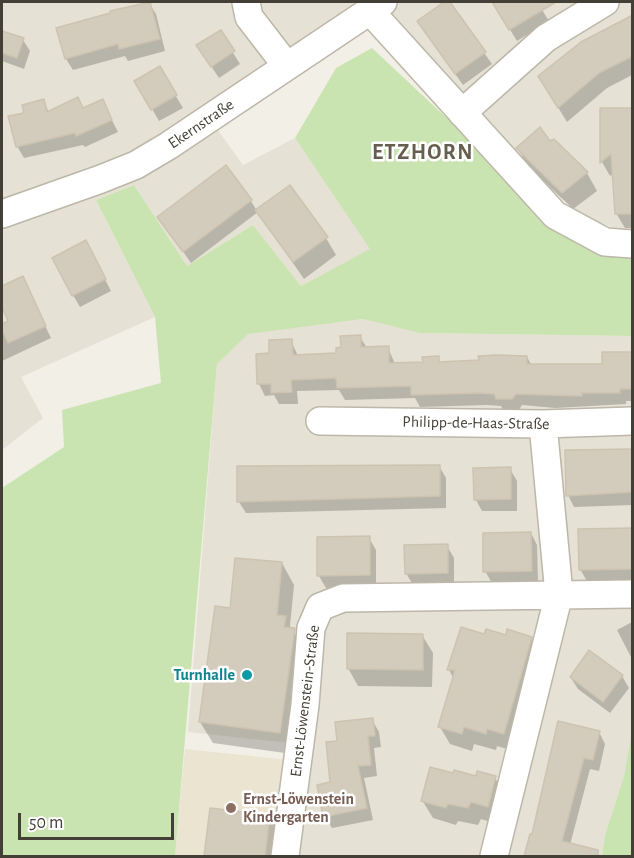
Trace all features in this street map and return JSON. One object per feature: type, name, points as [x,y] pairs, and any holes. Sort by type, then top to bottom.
[{"type":"street","points":[[246,2],[249,17],[286,65]]},
{"type":"street","points":[[462,112],[546,38],[605,2]]},
{"type":"street","points":[[376,6],[462,112],[555,214],[605,242],[633,244]]},
{"type":"street","name":"Ekernstraße","points":[[2,214],[136,165],[168,146],[376,6]]},
{"type":"street","name":"Philipp-de-Haas-Straße","points":[[320,421],[543,424],[633,422]]},
{"type":"street","points":[[494,856],[559,594],[543,424]]},
{"type":"street","points":[[559,594],[633,594]]},
{"type":"street","name":"Ernst-Löwenstein-Straße","points":[[285,856],[305,705],[311,628],[320,607],[343,598],[559,594]]},
{"type":"shaded area","points":[[2,2],[357,2],[204,111],[243,165],[295,138],[371,249],[301,286],[253,225],[187,266],[134,185],[96,200],[155,317],[21,377],[43,418],[2,450]]},
{"type":"shaded area","points":[[384,2],[632,2],[632,235],[583,216],[524,169],[444,81]]},
{"type":"shaded area","points":[[363,319],[419,333],[632,336],[632,729],[624,776],[605,835],[602,856],[277,856],[290,743],[188,732],[217,364],[248,333]]},
{"type":"shaded area","name":"Ernst-Löwenstein Kindergarten","points":[[185,749],[289,760],[277,856],[175,856]]},
{"type":"green space","points":[[372,48],[467,137],[632,257],[632,336],[419,333],[363,319],[248,334],[217,364],[175,856],[2,856],[2,488],[64,447],[62,410],[161,383],[155,317],[96,200],[134,185],[187,266],[253,225],[301,286],[370,249],[295,138],[336,68]]},
{"type":"green space","points":[[632,729],[632,856],[602,856],[605,835],[624,776]]},
{"type":"building","points":[[150,2],[160,39],[119,49],[118,44],[65,59],[56,28],[110,13],[110,11]]},
{"type":"building","points":[[444,2],[450,2],[486,52],[455,74],[417,21]]},
{"type":"building","points":[[492,2],[556,2],[509,30]]},
{"type":"building","points":[[633,15],[633,56],[599,73],[558,108],[538,76],[581,42]]},
{"type":"building","points":[[221,30],[235,51],[211,67],[196,45]]},
{"type":"building","points":[[2,31],[24,38],[17,58],[2,53]]},
{"type":"building","points":[[160,66],[177,95],[151,110],[134,81]]},
{"type":"building","points":[[78,97],[83,108],[103,99],[112,120],[76,136],[75,133],[16,147],[8,116],[24,113],[22,105],[44,99],[47,112]]},
{"type":"building","points":[[600,108],[633,108],[633,214],[615,214],[611,154],[600,163]]},
{"type":"building","points":[[540,127],[550,141],[554,139],[588,172],[562,193],[516,148]]},
{"type":"building","points":[[226,165],[252,200],[183,252],[157,217]]},
{"type":"building","points":[[290,185],[328,237],[293,262],[255,210]]},
{"type":"building","points":[[86,240],[106,279],[72,296],[52,258]]},
{"type":"building","points":[[23,276],[46,326],[8,343],[2,330],[2,324],[8,321],[2,307],[2,286]]},
{"type":"building","points":[[361,335],[361,347],[389,346],[389,363],[423,362],[422,357],[439,356],[439,362],[479,360],[478,356],[497,355],[527,356],[527,364],[602,364],[602,352],[633,352],[633,389],[620,389],[620,393],[582,393],[582,396],[516,394],[512,399],[496,399],[494,394],[479,393],[411,395],[411,386],[337,388],[336,378],[291,380],[292,392],[271,393],[271,384],[257,384],[256,354],[269,353],[269,340],[292,339],[293,355],[336,353],[336,348],[341,347],[340,336]]},
{"type":"building","points":[[633,449],[633,492],[566,496],[565,450]]},
{"type":"building","points":[[440,465],[440,496],[237,502],[237,466]]},
{"type":"building","points":[[511,467],[511,499],[474,500],[473,468]]},
{"type":"building","points":[[633,528],[633,569],[579,570],[578,529]]},
{"type":"building","points":[[531,532],[532,571],[483,572],[483,533]]},
{"type":"building","points":[[370,536],[370,575],[317,576],[317,537]]},
{"type":"building","points":[[448,544],[448,573],[405,574],[404,545]]},
{"type":"building","name":"Turnhalle","points":[[235,558],[282,562],[277,615],[286,616],[284,627],[295,628],[280,733],[199,722],[215,606],[230,608]]},
{"type":"building","points":[[461,627],[484,634],[486,629],[506,635],[507,629],[532,637],[504,734],[487,729],[486,734],[464,727],[462,734],[438,727],[455,670],[447,670]]},
{"type":"building","points":[[347,633],[423,634],[423,670],[347,669]]},
{"type":"building","points":[[589,650],[623,675],[603,702],[570,677]]},
{"type":"building","points":[[373,718],[375,736],[368,736],[371,765],[358,766],[367,808],[323,817],[317,785],[330,782],[326,742],[337,741],[335,722]]},
{"type":"building","points":[[558,721],[600,731],[593,760],[584,758],[562,841],[598,850],[598,856],[524,856],[530,834],[532,834]]},
{"type":"building","points":[[430,767],[453,773],[454,770],[476,776],[477,771],[496,776],[488,807],[471,802],[468,808],[448,804],[446,808],[421,801]]},
{"type":"building","points":[[210,808],[270,815],[265,856],[204,856]]},
{"type":"place","name":"Turnhalle","points":[[247,675]]},
{"type":"place","name":"Ernst-Löwenstein Kindergarten","points":[[231,808]]},
{"type":"district","name":"ETZHORN","points":[[423,152]]}]
